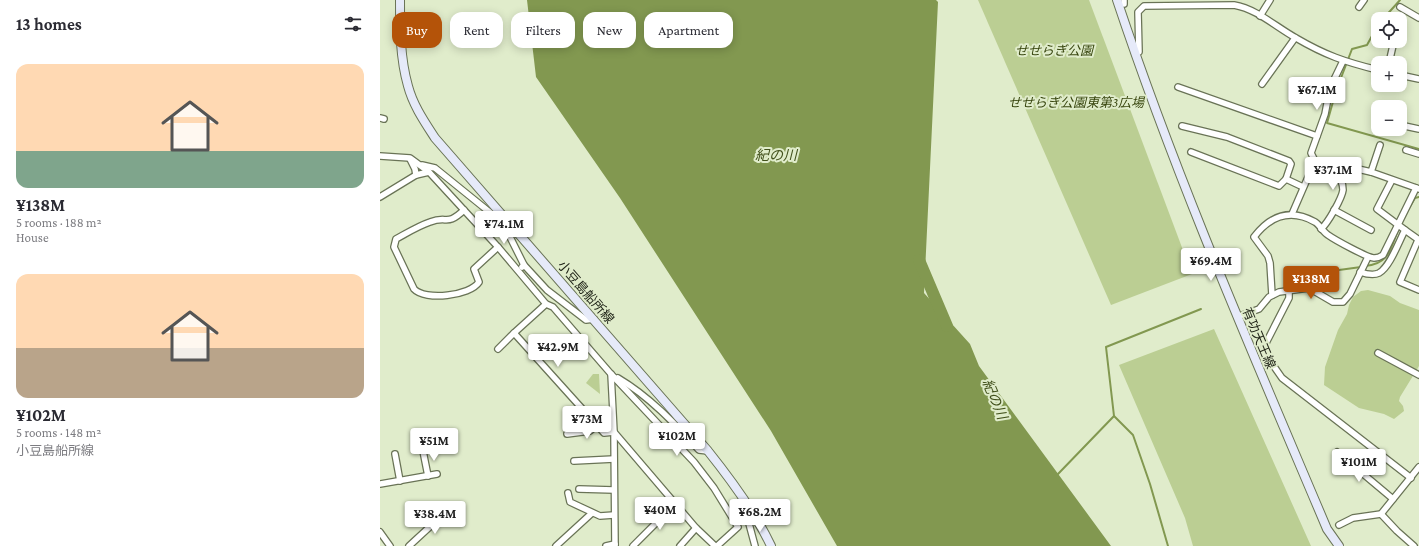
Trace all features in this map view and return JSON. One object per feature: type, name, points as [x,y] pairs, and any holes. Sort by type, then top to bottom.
[{"type":"main road","name":"小豆島船所線","points":[[400,0],[403,62],[408,86],[417,109],[435,138],[505,222],[594,319],[708,451],[730,479],[753,514],[771,546]]},
{"type":"main road","name":"有功天王線","points":[[1122,1],[1135,54],[1212,257],[1327,529],[1339,546]]},
{"type":"street","points":[[1260,16],[1270,0]]},
{"type":"street","points":[[1359,7],[1364,0]]},
{"type":"street","points":[[1135,54],[1140,52],[1138,12],[1144,6],[1234,5],[1245,7],[1326,55],[1371,68]]},
{"type":"street","points":[[1400,7],[1419,18]]},
{"type":"street","points":[[1262,84],[1296,38]]},
{"type":"street","points":[[1321,229],[1325,226],[1343,191],[1342,180],[1335,168],[1315,161],[1311,153],[1325,114],[1330,88],[1346,62]]},
{"type":"street","points":[[1407,76],[1419,79]]},
{"type":"street","points":[[1178,87],[1317,136]]},
{"type":"street","points":[[1182,126],[1227,137],[1289,161],[1291,164],[1286,179],[1279,186],[1191,152]]},
{"type":"street","points":[[1407,126],[1419,129]]},
{"type":"street","points":[[1371,172],[1380,145]]},
{"type":"street","points":[[1406,150],[1419,154]]},
{"type":"street","points":[[380,156],[410,158],[422,165],[429,172],[498,247],[546,304],[553,307],[611,374],[688,457],[714,488],[738,527],[716,546],[696,528],[614,432]]},
{"type":"street","points":[[410,158],[416,175]]},
{"type":"street","points":[[1292,214],[1315,161]]},
{"type":"street","points":[[422,165],[435,168],[505,222],[524,265],[547,290],[586,320],[594,319]]},
{"type":"street","points":[[1358,169],[1371,172],[1417,189],[1387,266],[1379,273],[1372,275],[1361,272]]},
{"type":"street","points":[[380,197],[416,175],[429,172]]},
{"type":"street","points":[[1286,179],[1303,187]]},
{"type":"street","points":[[1392,180],[1377,209],[1419,240],[1400,282],[1419,290]]},
{"type":"street","points":[[464,210],[455,219],[450,221],[431,221],[414,228],[396,239],[394,247],[414,288],[418,293],[436,297],[466,292],[473,289],[479,282],[474,271],[476,266],[498,247]]},
{"type":"street","points":[[1334,210],[1371,230]]},
{"type":"street","points":[[1272,296],[1270,263],[1268,256],[1254,237],[1266,223],[1285,215],[1292,214],[1315,222],[1327,235],[1367,259],[1377,258],[1383,255],[1401,227]]},
{"type":"street","points":[[1237,317],[1259,309],[1272,296],[1279,292],[1289,290],[1309,288],[1333,302],[1343,302],[1350,294],[1367,259]]},
{"type":"street","points":[[518,270],[524,265]]},
{"type":"street","points":[[1289,290],[1289,298],[1264,348],[1266,355],[1282,378],[1411,478]]},
{"type":"street","points":[[498,349],[546,304]]},
{"type":"street","points":[[514,333],[604,433],[614,432]]},
{"type":"street","points":[[1378,353],[1419,375]]},
{"type":"street","points":[[606,546],[615,545],[614,432],[611,374]]},
{"type":"street","points":[[611,374],[638,390],[672,420],[698,450],[708,451]]},
{"type":"street","points":[[567,434],[590,431],[597,425]]},
{"type":"street","points":[[423,451],[428,476]]},
{"type":"street","points":[[1337,452],[1393,500]]},
{"type":"street","points":[[395,454],[400,481]]},
{"type":"street","points":[[574,461],[614,459]]},
{"type":"street","points":[[1339,526],[1353,518],[1381,514],[1419,467]]},
{"type":"street","points":[[380,484],[437,474]]},
{"type":"street","points":[[579,489],[614,490]]},
{"type":"street","points":[[568,493],[570,502],[592,513],[600,516],[614,515]]},
{"type":"street","points":[[633,546],[676,503]]},
{"type":"street","points":[[409,546],[448,510]]},
{"type":"street","points":[[556,546],[592,513]]},
{"type":"street","points":[[753,514],[748,520],[755,546]]},
{"type":"street","points":[[1381,514],[1414,546]]},
{"type":"street","points":[[680,546],[696,528]]},
{"type":"street","points":[[380,532],[390,546]]},
{"type":"green space","name":"せせらぎ公園","points":[[978,0],[1089,0],[1192,274],[1111,305]]},
{"type":"green space","points":[[1368,290],[1390,296],[1400,303],[1419,310],[1419,366],[1400,397],[1399,401],[1403,406],[1404,411],[1394,419],[1384,414],[1359,408],[1324,385],[1325,367],[1338,330],[1347,314],[1349,305],[1353,297],[1361,291]]},
{"type":"green space","points":[[1214,329],[1311,546],[1193,546],[1185,518],[1119,365]]},
{"type":"green space","points":[[593,374],[599,374],[600,394],[586,383]]},
{"type":"water","name":"紀の川","points":[[527,0],[936,0],[938,2],[924,293],[970,344],[979,366],[1111,546],[837,546],[771,431],[620,198],[536,77],[533,48],[575,48],[575,12],[528,12]]},
{"type":"waterway","points":[[1389,12],[1400,0]]},
{"type":"waterway","points":[[1371,38],[1367,45],[1352,49],[1336,91],[1327,123],[1419,149]]},
{"type":"waterway","points":[[1405,215],[1415,198],[1419,197]]},
{"type":"waterway","points":[[1365,266],[1373,265],[1388,255],[1398,230]]},
{"type":"waterway","name":"紀の川","points":[[919,260],[947,326]]},
{"type":"waterway","points":[[1295,276],[1361,267]]},
{"type":"waterway","points":[[1168,546],[1150,484],[1133,435],[1114,416],[1106,347],[1201,309]]},
{"type":"waterway","points":[[1058,474],[1114,416]]},
{"type":"park label","name":"せせらぎ公園東第3広場","points":[[1076,102]]}]
